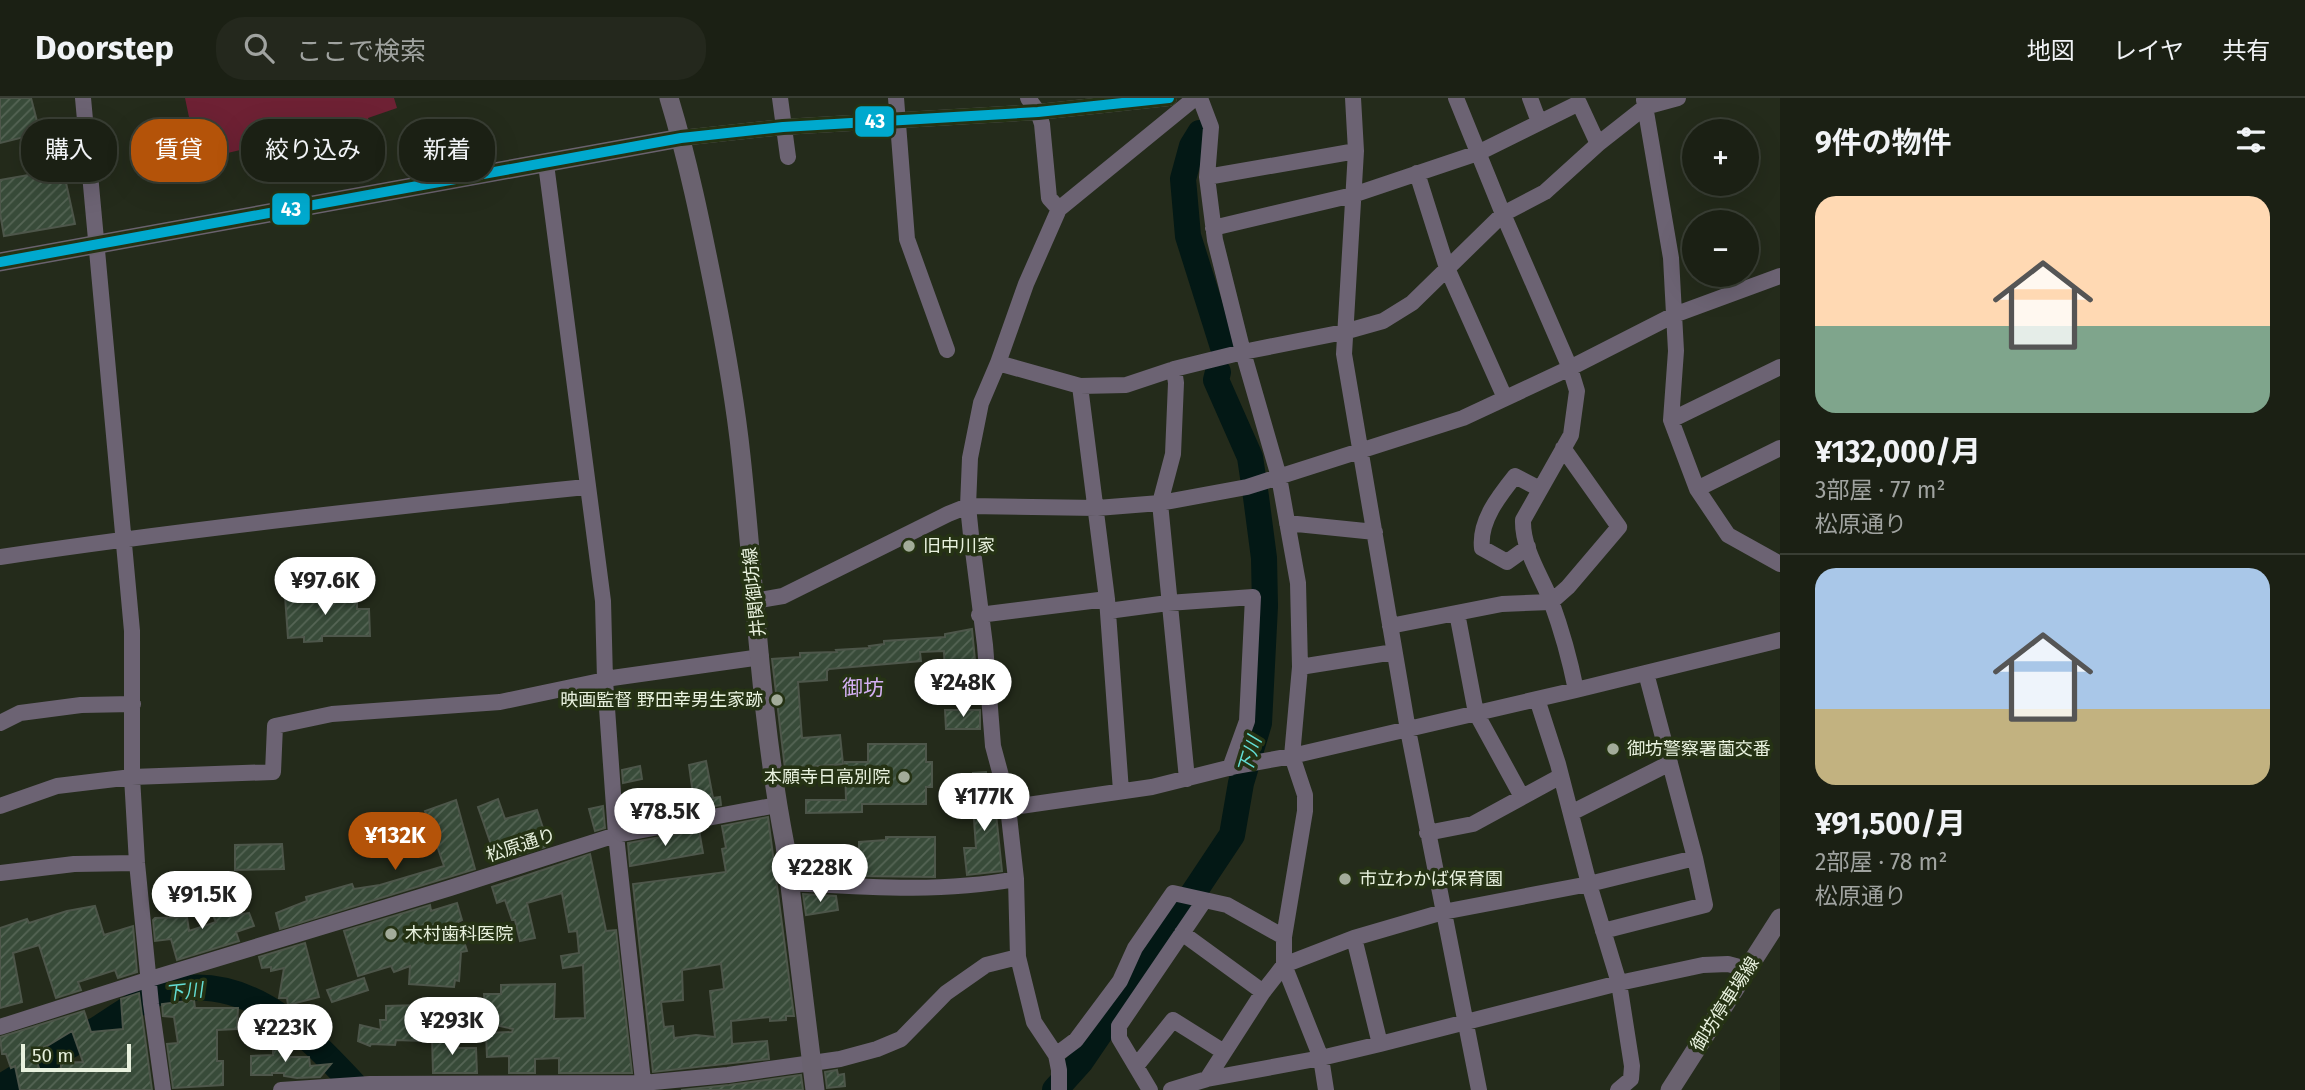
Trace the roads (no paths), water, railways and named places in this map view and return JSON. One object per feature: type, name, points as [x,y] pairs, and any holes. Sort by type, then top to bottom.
[{"type":"main road","name":"井関御坊線","points":[[669,98],[703,233],[732,384],[777,805],[815,1090]]},
{"type":"main road","points":[[0,262],[681,138]]},
{"type":"main road","name":"御坊停車場線","points":[[1670,1090],[1780,918]]},
{"type":"street","points":[[83,98],[132,631],[132,777],[137,863],[151,1004],[163,1090]]},
{"type":"street","points":[[780,98],[788,157]]},
{"type":"street","points":[[897,98],[907,239],[947,350]]},
{"type":"street","points":[[681,138],[783,127],[897,120],[1033,105],[1169,98]]},
{"type":"street","points":[[1059,1090],[1058,1063],[1034,1022],[1018,957],[1016,879],[1007,797],[993,746],[985,645],[979,615],[968,506],[970,458],[981,403],[1026,284],[1059,209],[1197,98],[1211,127],[1207,177],[1213,228],[1273,479],[1287,523],[1298,583],[1300,667],[1292,756],[1305,795],[1305,811],[1284,937],[1284,965],[1321,1058],[1326,1090]]},
{"type":"street","points":[[1353,98],[1356,151],[1344,354],[1408,730],[1479,1090]]},
{"type":"street","points":[[1456,98],[1570,368],[1577,391],[1571,435],[1523,520],[1523,535],[1567,648],[1576,690]]},
{"type":"street","points":[[1530,98],[1539,122]]},
{"type":"street","points":[[998,363],[1080,386],[1126,385],[1174,369],[1383,321],[1412,303],[1503,214],[1545,192],[1644,103],[1678,98]]},
{"type":"street","points":[[1213,228],[1353,195],[1478,153],[1578,101],[1598,144]]},
{"type":"street","points":[[1644,103],[1671,258],[1676,351],[1671,420],[1697,489],[1728,535],[1780,564]]},
{"type":"street","points":[[1033,105],[1042,124],[1049,198],[1059,209]]},
{"type":"street","points":[[1207,177],[1356,151]]},
{"type":"street","points":[[546,164],[586,487],[603,601],[605,680],[616,835],[644,1087]]},
{"type":"street","points":[[1417,173],[1447,268],[1505,398]]},
{"type":"street","points":[[754,601],[783,596],[968,506],[1097,508],[1160,503],[1247,487],[1273,479],[1463,418],[1674,315],[1780,276]]},
{"type":"street","points":[[1671,420],[1780,367]]},
{"type":"street","points":[[1174,369],[1176,383],[1172,454],[1160,503],[1187,779]]},
{"type":"street","points":[[1080,386],[1108,605],[1121,791]]},
{"type":"street","points":[[1697,489],[1780,447]]},
{"type":"street","points":[[1390,625],[1502,604],[1551,602],[1568,587],[1619,527],[1563,448]]},
{"type":"street","points":[[1528,547],[1507,562],[1482,548],[1480,537],[1494,502],[1515,476],[1540,489]]},
{"type":"street","points":[[0,557],[320,514],[586,487]]},
{"type":"street","points":[[1287,523],[1374,532]]},
{"type":"street","points":[[979,615],[1253,597],[1247,722],[1233,767]]},
{"type":"street","points":[[1457,612],[1476,713],[1522,797]]},
{"type":"street","points":[[1007,808],[1152,788],[1233,767],[1408,730],[1780,640]]},
{"type":"street","points":[[1300,667],[1394,652]]},
{"type":"street","points":[[0,806],[57,786],[132,777],[273,772],[275,726],[332,714],[500,702],[605,680],[761,657]]},
{"type":"street","points":[[1603,931],[1705,905],[1646,673]]},
{"type":"street","points":[[1537,699],[1619,983],[1632,1066],[1631,1079],[1618,1090]]},
{"type":"street","points":[[0,723],[20,713],[33,711],[81,705],[133,704]]},
{"type":"street","points":[[1571,813],[1670,763]]},
{"type":"street","points":[[1427,833],[1473,824],[1561,776]]},
{"type":"street","name":"松原通り","points":[[0,1027],[150,983],[616,835],[777,805]]},
{"type":"street","points":[[1204,1083],[1263,992],[1284,965],[1354,938],[1443,912],[1589,884],[1695,858]]},
{"type":"street","points":[[0,873],[74,864],[137,863]]},
{"type":"street","points":[[789,883],[933,887],[1016,879]]},
{"type":"street","points":[[1058,1063],[1120,981],[1135,948],[1173,893],[1227,905],[1284,937]]},
{"type":"street","points":[[1150,1090],[1119,1038],[1119,1026],[1201,900]]},
{"type":"street","points":[[1182,933],[1263,992]]},
{"type":"street","points":[[1354,938],[1380,1044]]},
{"type":"street","points":[[281,1090],[370,1084],[644,1087],[840,1059],[901,1039],[946,993],[986,965],[1018,957]]},
{"type":"street","points":[[1171,1090],[1321,1058],[1619,983],[1703,965],[1728,964],[1747,969]]},
{"type":"street","points":[[1137,1065],[1173,1020],[1224,1052]]},
{"type":"waterway","name":"下川","points":[[1200,133],[1192,146],[1183,179],[1188,236],[1223,347]]},
{"type":"waterway","name":"下川","points":[[1055,1090],[1081,1061],[1232,835],[1241,783],[1259,723],[1265,606],[1264,558],[1250,457],[1216,380],[1218,372]]},
{"type":"waterway","name":"下川","points":[[0,1088],[155,994],[187,988],[213,989],[238,995],[283,1018],[304,1035],[359,1090]]},
{"type":"place","name":"旧中川家","points":[[909,546]]},
{"type":"place","name":"映画監督 野田幸男生家跡","points":[[777,700]]},
{"type":"place","name":"御坊警察署薗交番","points":[[1613,749]]},
{"type":"place","name":"本願寺日高別院","points":[[904,777]]},
{"type":"place","name":"市立わかば保育園","points":[[1345,879]]},
{"type":"place","name":"木村歯科医院","points":[[391,934]]},
{"type":"district","name":"御坊","points":[[863,688]]}]
